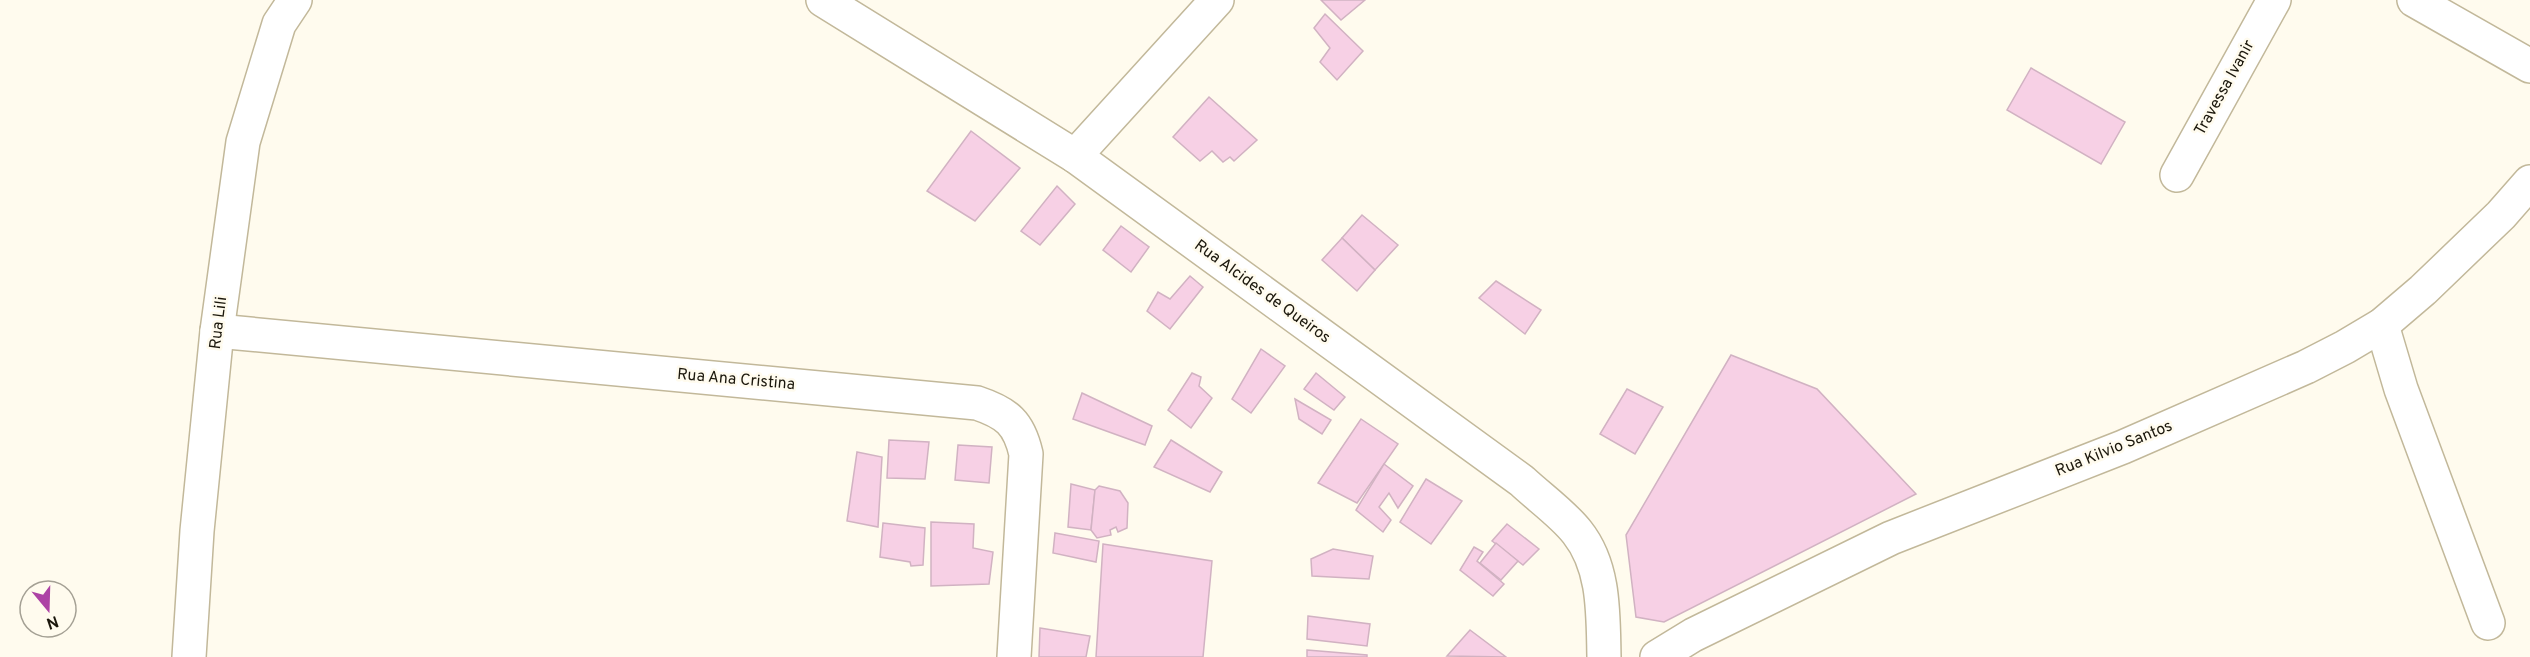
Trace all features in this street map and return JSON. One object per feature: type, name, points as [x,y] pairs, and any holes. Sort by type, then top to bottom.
[{"type":"street","name":"Rua Lili","points":[[189,657],[197,531],[217,331],[243,142],[279,24],[294,0]]},
{"type":"street","name":"Rua Alcides de Queiros","points":[[823,0],[1075,156],[1522,481],[1577,532],[1597,568],[1603,614],[1604,657]]},
{"type":"street","points":[[1075,156],[1217,0]]},
{"type":"street","name":"Travessa Ivanir","points":[[2177,175],[2274,0]]},
{"type":"street","points":[[2414,0],[2530,66]]},
{"type":"street","name":"Rua Kilvio Santos","points":[[1657,657],[1693,635],[1891,538],[2123,447],[2306,367],[2382,325],[2458,258],[2530,183]]},
{"type":"street","points":[[2382,325],[2402,389],[2488,623]]},
{"type":"street","name":"Rua Ana Cristina","points":[[217,331],[965,402],[998,410],[1013,422],[1022,438],[1026,454],[1014,657]]},
{"type":"building","points":[[1321,0],[1365,0],[1341,20]]},
{"type":"building","points":[[1325,14],[1363,51],[1337,80],[1320,62],[1330,48],[1314,28]]},
{"type":"building","points":[[2031,68],[2125,122],[2101,164],[2007,110]]},
{"type":"building","points":[[1209,97],[1257,140],[1234,161],[1230,157],[1223,162],[1212,151],[1200,161],[1173,137]]},
{"type":"building","points":[[971,131],[1020,168],[975,221],[927,191]]},
{"type":"building","points":[[1057,186],[1075,204],[1040,245],[1021,231]]},
{"type":"building","points":[[1362,215],[1398,245],[1375,270],[1342,238]]},
{"type":"building","points":[[1121,226],[1149,247],[1131,272],[1103,250]]},
{"type":"building","points":[[1342,238],[1375,270],[1357,291],[1322,260]]},
{"type":"building","points":[[1190,276],[1203,287],[1170,329],[1147,311],[1158,292],[1170,299]]},
{"type":"building","points":[[1496,281],[1541,310],[1525,334],[1479,298]]},
{"type":"building","points":[[1261,349],[1285,366],[1251,413],[1232,399]]},
{"type":"building","points":[[1731,355],[1817,389],[1916,494],[1664,622],[1636,617],[1626,535]]},
{"type":"building","points":[[1192,373],[1201,377],[1199,386],[1212,398],[1191,428],[1168,410]]},
{"type":"building","points":[[1316,373],[1345,397],[1334,410],[1304,389]]},
{"type":"building","points":[[1627,389],[1663,407],[1635,454],[1600,434]]},
{"type":"building","points":[[1082,393],[1152,426],[1145,445],[1073,419]]},
{"type":"building","points":[[1295,399],[1331,420],[1322,434],[1299,419]]},
{"type":"building","points":[[1361,419],[1398,444],[1357,503],[1318,483]]},
{"type":"building","points":[[889,440],[929,442],[925,479],[887,478]]},
{"type":"building","points":[[1171,440],[1222,472],[1210,492],[1154,467]]},
{"type":"building","points":[[958,445],[992,447],[989,483],[955,480]]},
{"type":"building","points":[[857,452],[882,457],[878,527],[847,521]]},
{"type":"building","points":[[1384,464],[1413,486],[1398,508],[1389,493],[1379,507],[1391,520],[1383,532],[1356,510]]},
{"type":"building","points":[[1426,479],[1462,501],[1431,544],[1400,522]]},
{"type":"building","points":[[1071,484],[1095,490],[1091,530],[1068,527]]},
{"type":"building","points":[[1099,486],[1120,491],[1128,503],[1127,528],[1118,532],[1116,527],[1110,530],[1111,535],[1097,538],[1091,530],[1095,490]]},
{"type":"building","points":[[931,522],[974,524],[973,548],[993,552],[989,584],[931,586]]},
{"type":"building","points":[[883,523],[925,528],[923,565],[911,566],[910,562],[880,557]]},
{"type":"building","points":[[1507,524],[1539,549],[1523,565],[1492,541]]},
{"type":"building","points":[[1055,533],[1099,541],[1096,562],[1053,553]]},
{"type":"building","points":[[1496,543],[1518,561],[1501,580],[1480,563]]},
{"type":"building","points":[[1103,544],[1212,561],[1203,657],[1096,657]]},
{"type":"building","points":[[1474,547],[1483,552],[1477,561],[1504,584],[1493,596],[1460,570]]},
{"type":"building","points":[[1333,549],[1373,556],[1369,579],[1312,576],[1311,559]]},
{"type":"building","points":[[1308,616],[1370,624],[1367,646],[1307,639]]},
{"type":"building","points":[[1040,628],[1090,636],[1086,657],[1039,657]]},
{"type":"building","points":[[1470,630],[1506,657],[1447,656]]},
{"type":"building","points":[[1307,650],[1367,655],[1367,657],[1307,657]]}]
